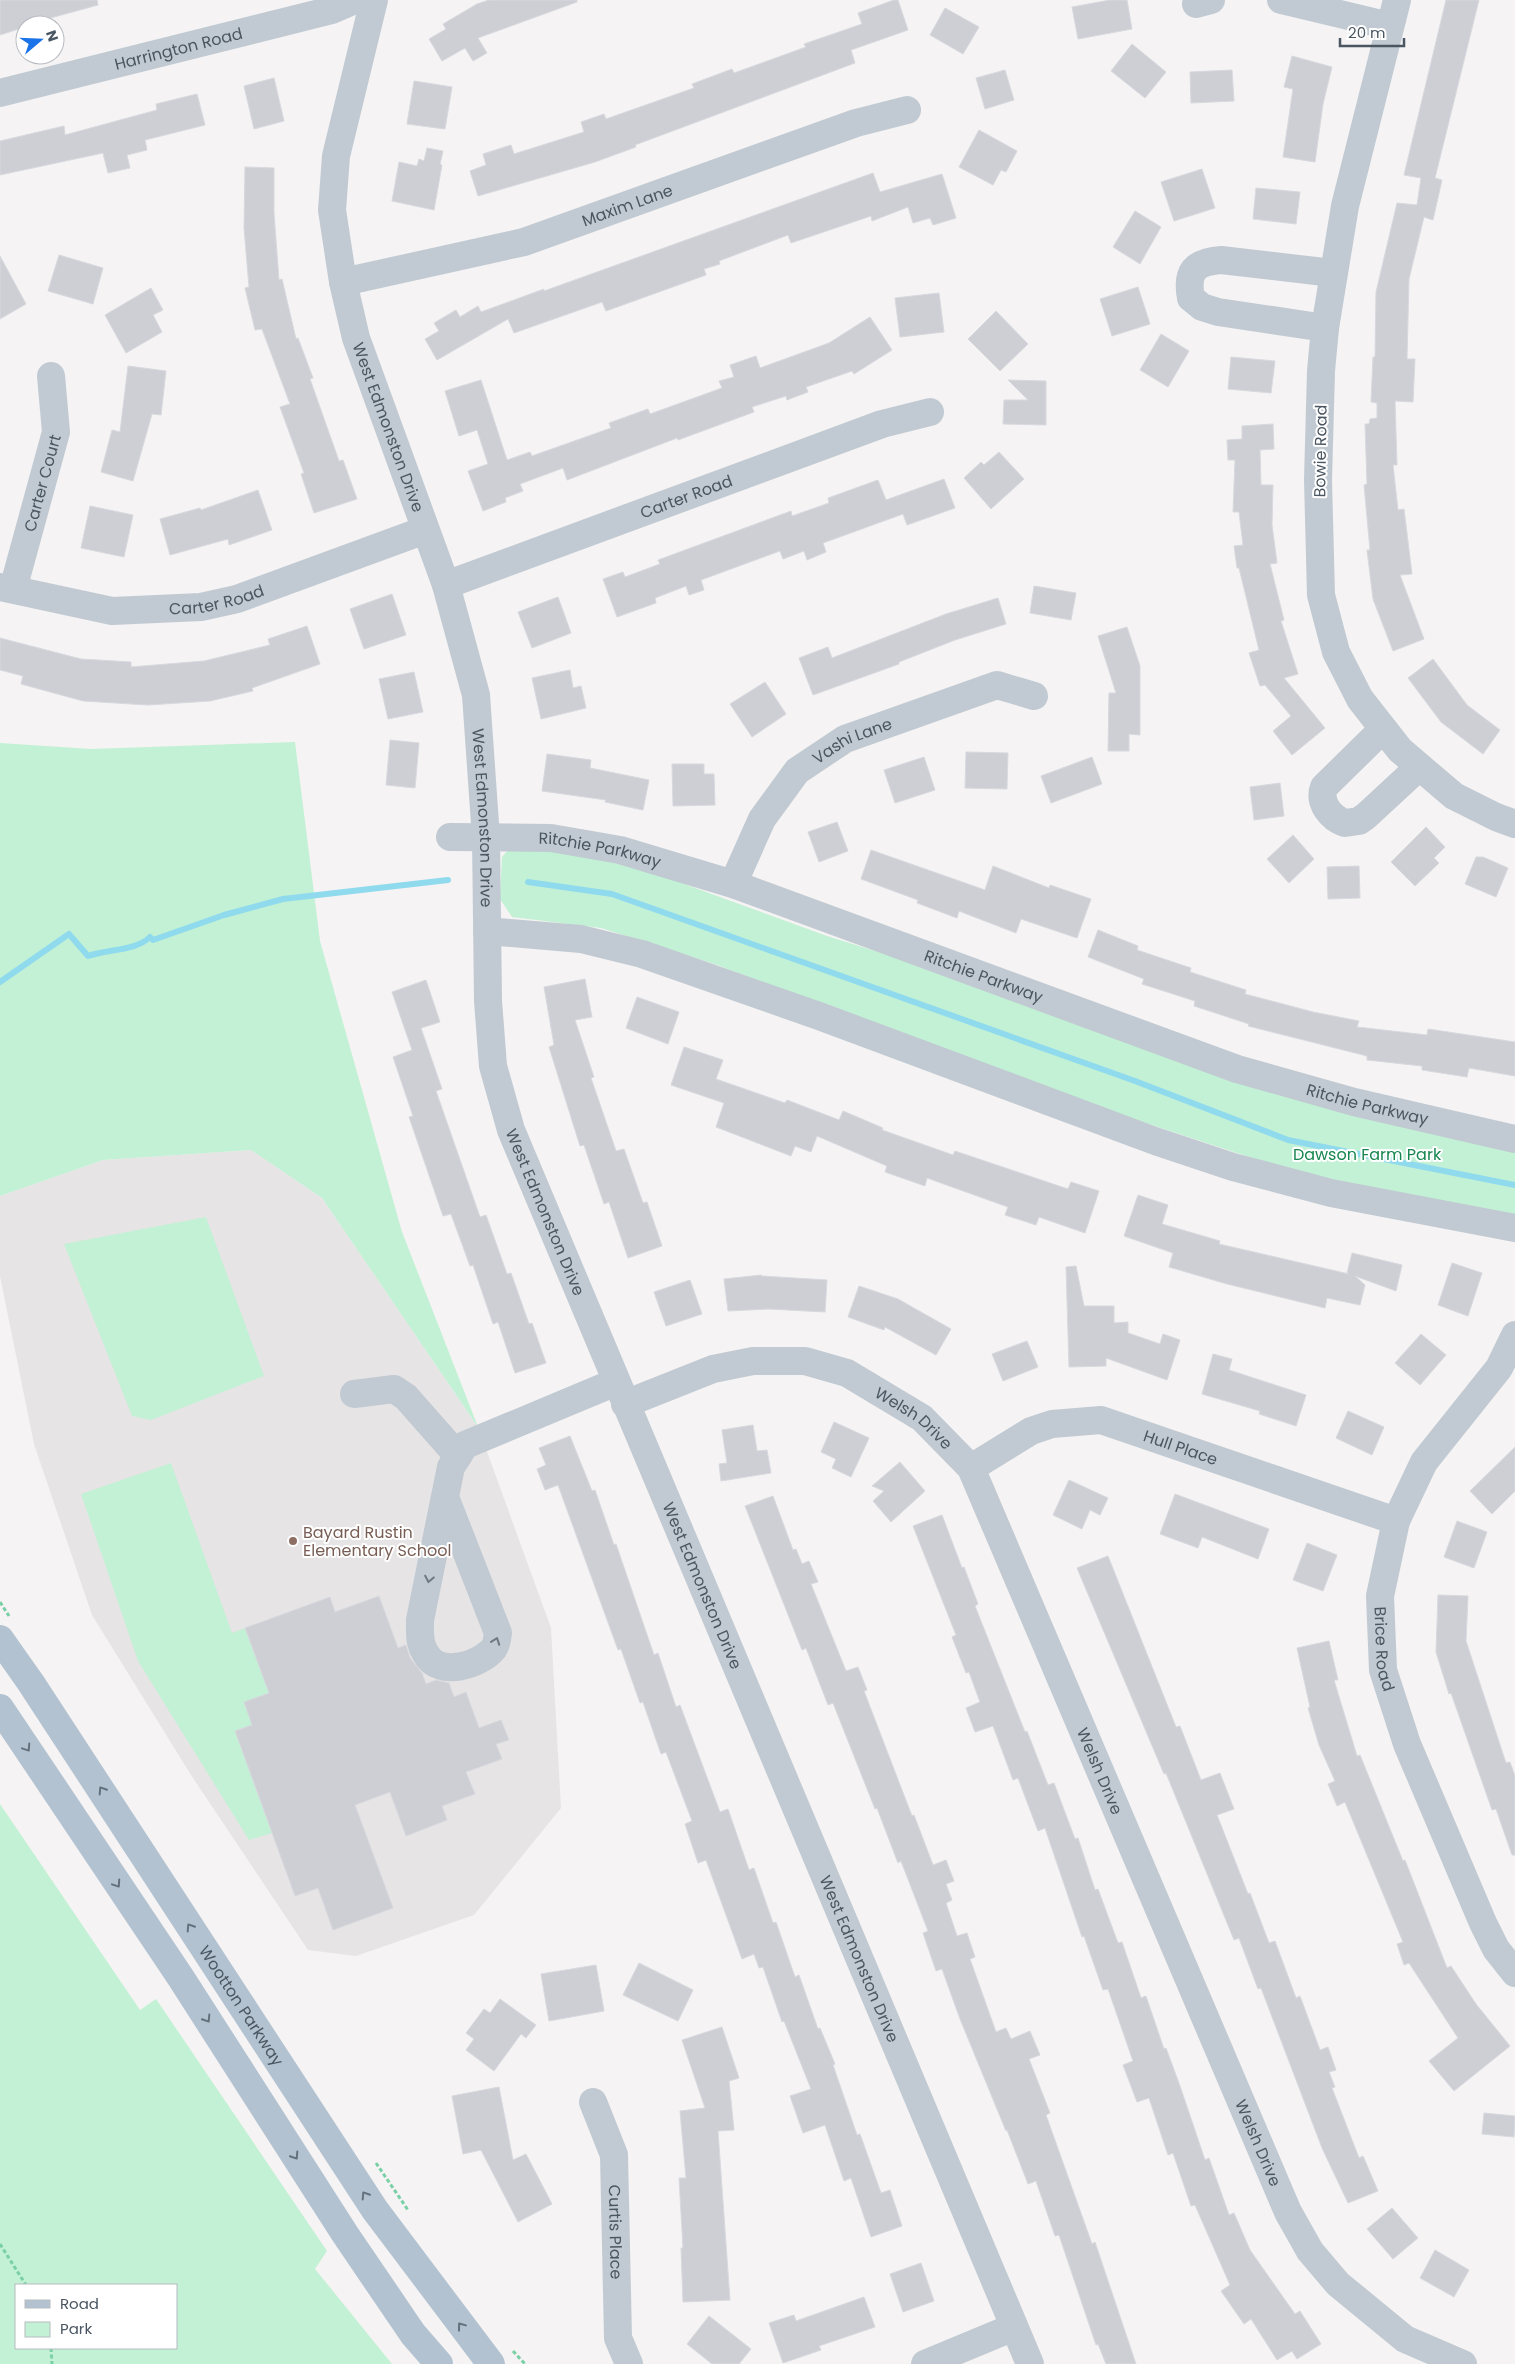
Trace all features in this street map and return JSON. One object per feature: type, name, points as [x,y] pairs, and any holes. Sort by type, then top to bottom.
[{"type":"main road","name":"Wootton Parkway","points":[[0,1639],[31,1682],[375,2210],[491,2364]]},
{"type":"main road","points":[[0,1708],[181,1978],[345,2234],[413,2334],[440,2364]]},
{"type":"street","name":"Harrington Road","points":[[0,93],[332,10],[355,0]]},
{"type":"street","name":"West Edmonston Drive","points":[[374,0],[336,156],[332,210],[343,282],[356,338],[446,585],[476,695],[486,838],[488,1001],[493,1066],[511,1130],[1030,2364]]},
{"type":"street","points":[[1281,0],[1390,26]]},
{"type":"street","name":"Bowie Road","points":[[1397,0],[1345,206],[1325,328],[1321,371],[1318,480],[1321,595],[1336,652],[1360,700],[1400,750],[1454,796],[1496,817],[1515,824]]},
{"type":"street","name":"Maxim Lane","points":[[343,282],[524,242],[856,123],[907,110]]},
{"type":"street","points":[[1325,328],[1218,312],[1202,307],[1191,298],[1188,282],[1194,268],[1208,261],[1221,260],[1333,273]]},
{"type":"street","name":"Carter Court","points":[[7,588],[56,432],[51,376]]},
{"type":"street","name":"Carter Road","points":[[446,585],[882,424],[930,412]]},
{"type":"street","name":"Carter Road","points":[[7,588],[112,611],[201,607],[237,599],[425,530]]},
{"type":"street","name":"Vashi Lane","points":[[733,884],[762,819],[797,771],[845,739],[996,684],[1034,696]]},
{"type":"street","points":[[1383,729],[1324,787],[1322,800],[1332,816],[1345,823],[1359,820],[1420,767]]},
{"type":"street","name":"Ritchie Parkway","points":[[450,837],[551,838],[620,850],[733,884],[1237,1069],[1354,1102],[1515,1139]]},
{"type":"street","points":[[487,931],[581,939],[642,954],[818,1016],[1155,1141],[1232,1167],[1331,1193],[1515,1228]]},
{"type":"street","name":"Brice Road","points":[[1515,1335],[1499,1368],[1424,1462],[1396,1521],[1380,1596],[1383,1670],[1407,1744],[1483,1923],[1496,1950],[1515,1973]]},
{"type":"street","name":"Welsh Drive","points":[[458,1456],[465,1445],[620,1393],[753,1361],[805,1361],[847,1373],[922,1418],[971,1468],[1288,2212],[1310,2251],[1338,2284],[1405,2339],[1463,2364]]},
{"type":"street","points":[[354,1394],[394,1389],[406,1396],[458,1456],[451,1467],[420,1620],[420,1642],[427,1657],[441,1667],[481,1661],[495,1647],[498,1633],[445,1497]]},
{"type":"street","name":"Hull Place","points":[[971,1468],[1031,1431],[1052,1424],[1101,1420],[1396,1521]]},
{"type":"street","name":"Curtis Place","points":[[593,2102],[614,2155],[618,2338],[629,2364]]},
{"type":"street","points":[[925,2364],[1014,2327]]},
{"type":"path","points":[[0,2244],[25,2284]]},
{"type":"path","points":[[51,2349],[52,2364]]},
{"type":"shaded area","name":"Bayard Rustin Elementary School","points":[[251,1150],[322,1198],[478,1427],[551,1628],[561,1808],[474,1915],[356,1956],[308,1950],[191,1775],[92,1615],[34,1444],[0,1276],[0,1196],[103,1160]]},
{"type":"green space","points":[[295,742],[320,941],[402,1232],[478,1427],[322,1198],[251,1150],[103,1160],[0,1196],[0,743],[91,749]]},
{"type":"green space","name":"Dawson Farm Park","points":[[522,845],[621,861],[827,936],[1515,1150],[1515,1220],[1352,1191],[1149,1124],[953,1055],[717,965],[601,928],[512,917],[500,899],[502,857],[509,849]]},
{"type":"green space","points":[[206,1217],[264,1376],[151,1420],[132,1416],[64,1244]]},
{"type":"green space","points":[[171,1463],[232,1633],[245,1628],[269,1693],[252,1725],[235,1731],[272,1833],[249,1840],[138,1661],[81,1494]]},
{"type":"green space","points":[[0,1804],[140,2010],[156,1999],[327,2251],[315,2269],[392,2364],[0,2364]]},
{"type":"building","points":[[0,0],[97,0],[98,5],[62,15],[15,15],[15,30],[0,35]]},
{"type":"building","points":[[489,0],[577,0],[577,2],[478,38],[487,53],[473,61],[465,48],[442,61],[429,39],[446,29],[443,24],[477,4]]},
{"type":"building","points":[[898,0],[908,30],[851,50],[855,63],[635,145],[636,147],[595,162],[478,196],[470,171],[486,165],[483,154],[511,145],[514,154],[584,132],[581,122],[604,114],[606,119],[694,88],[692,84],[732,69],[734,73],[806,47],[804,44],[862,24],[858,13]]},
{"type":"building","points":[[1110,0],[1127,0],[1132,29],[1078,39],[1072,7]]},
{"type":"building","points":[[1446,0],[1479,0],[1435,178],[1442,180],[1433,220],[1424,217],[1409,279],[1407,359],[1415,359],[1413,402],[1395,401],[1397,465],[1393,465],[1398,510],[1404,509],[1412,574],[1400,575],[1424,639],[1393,651],[1373,599],[1367,550],[1370,550],[1364,485],[1367,484],[1365,424],[1369,424],[1370,419],[1377,418],[1377,403],[1371,402],[1373,357],[1375,357],[1376,292],[1397,203],[1417,205],[1421,178],[1404,175]]},
{"type":"building","points":[[945,8],[979,27],[963,54],[930,35]]},
{"type":"building","points":[[1132,44],[1166,72],[1145,98],[1111,71]]},
{"type":"building","points":[[1292,56],[1332,67],[1323,104],[1315,162],[1283,157],[1293,89],[1284,87]]},
{"type":"building","points":[[1005,70],[1014,100],[985,109],[976,78]]},
{"type":"building","points":[[1232,70],[1234,101],[1191,103],[1190,72]]},
{"type":"building","points":[[274,78],[284,121],[254,129],[244,86]]},
{"type":"building","points":[[414,81],[452,87],[445,129],[407,124]]},
{"type":"building","points":[[197,94],[205,125],[145,140],[147,150],[127,155],[130,168],[108,173],[103,153],[0,175],[0,141],[64,126],[65,135],[157,110],[156,104]]},
{"type":"building","points":[[979,130],[1017,151],[1006,172],[1001,170],[993,185],[959,167]]},
{"type":"building","points":[[427,148],[443,151],[434,210],[392,201],[399,162],[417,166],[419,159],[424,161]]},
{"type":"building","points":[[245,167],[274,168],[274,213],[279,280],[282,279],[296,339],[298,338],[313,378],[310,379],[339,461],[343,460],[357,499],[314,513],[301,474],[304,473],[280,407],[290,404],[262,329],[255,330],[245,288],[249,287],[244,228]]},
{"type":"building","points":[[1202,169],[1215,208],[1174,221],[1161,182]]},
{"type":"building","points":[[873,173],[880,192],[942,174],[956,218],[933,225],[930,218],[913,223],[908,207],[872,221],[871,216],[791,243],[788,235],[719,261],[720,264],[704,269],[706,275],[606,311],[602,302],[514,333],[508,319],[437,360],[425,339],[439,331],[434,323],[456,310],[460,317],[478,306],[481,312]]},
{"type":"building","points":[[1256,188],[1300,192],[1296,224],[1253,219]]},
{"type":"building","points":[[1135,211],[1161,227],[1140,264],[1113,247]]},
{"type":"building","points":[[59,255],[103,268],[93,304],[48,291]]},
{"type":"building","points":[[0,256],[26,304],[0,319]]},
{"type":"building","points":[[1138,287],[1150,324],[1112,336],[1100,299]]},
{"type":"building","points":[[151,288],[163,310],[153,315],[162,332],[126,353],[105,315]]},
{"type":"building","points":[[939,293],[944,332],[900,337],[895,298]]},
{"type":"building","points":[[996,311],[1028,344],[1000,371],[968,339]]},
{"type":"building","points":[[870,317],[892,350],[854,374],[852,371],[806,387],[808,392],[787,400],[786,396],[752,407],[754,412],[678,440],[677,438],[567,480],[563,468],[520,484],[523,491],[505,498],[506,502],[483,511],[468,471],[488,464],[477,430],[459,436],[445,391],[481,380],[507,460],[530,452],[532,456],[611,428],[609,423],[648,409],[650,414],[722,388],[719,381],[734,377],[730,365],[756,356],[760,368],[829,343]]},
{"type":"building","points":[[1161,334],[1189,351],[1168,387],[1140,370]]},
{"type":"building","points":[[1231,357],[1275,361],[1271,393],[1228,389]]},
{"type":"building","points":[[128,366],[166,371],[161,415],[152,414],[133,481],[101,472],[112,430],[120,432]]},
{"type":"building","points":[[1008,380],[1046,381],[1046,425],[1003,424],[1004,400],[1028,400]]},
{"type":"building","points":[[1273,424],[1274,449],[1260,450],[1261,485],[1273,485],[1272,525],[1277,563],[1270,564],[1284,620],[1281,621],[1298,674],[1284,678],[1325,728],[1292,755],[1273,731],[1291,716],[1265,685],[1260,686],[1249,653],[1259,650],[1239,568],[1237,568],[1234,546],[1243,545],[1239,512],[1233,512],[1235,460],[1228,460],[1227,440],[1242,439],[1242,426]]},
{"type":"building","points":[[999,452],[1024,479],[991,509],[964,478],[981,462],[984,465]]},
{"type":"building","points":[[944,479],[955,508],[907,525],[903,514],[823,543],[826,552],[807,560],[804,551],[783,559],[780,551],[701,580],[704,590],[689,595],[686,586],[655,598],[656,603],[617,617],[603,579],[623,572],[625,577],[660,564],[658,560],[791,511],[792,516],[829,503],[828,498],[878,480],[886,500]]},
{"type":"building","points":[[258,490],[272,530],[229,545],[228,539],[170,555],[160,519],[200,508],[201,510]]},
{"type":"building","points":[[90,506],[133,515],[124,557],[81,548]]},
{"type":"building","points":[[1034,586],[1076,593],[1071,620],[1030,613]]},
{"type":"building","points":[[392,594],[406,635],[364,649],[350,609]]},
{"type":"building","points":[[558,597],[571,633],[532,648],[518,612]]},
{"type":"building","points":[[998,598],[1006,624],[955,640],[899,662],[899,664],[813,695],[799,658],[828,647],[832,658],[946,614]]},
{"type":"building","points":[[307,626],[320,664],[252,688],[253,691],[210,701],[148,705],[83,701],[21,684],[23,676],[0,670],[0,638],[81,659],[131,662],[131,667],[204,661],[270,645],[268,639]]},
{"type":"building","points":[[1127,627],[1140,666],[1140,735],[1129,734],[1129,751],[1108,751],[1109,693],[1116,693],[1098,636]]},
{"type":"building","points":[[1433,659],[1467,705],[1500,730],[1483,754],[1441,722],[1408,678]]},
{"type":"building","points":[[570,670],[573,688],[581,686],[586,708],[541,719],[532,678]]},
{"type":"building","points":[[414,672],[423,712],[388,719],[379,679]]},
{"type":"building","points":[[765,682],[786,714],[752,737],[730,704]]},
{"type":"building","points":[[390,740],[419,743],[415,788],[386,785]]},
{"type":"building","points":[[966,752],[1008,753],[1007,789],[965,788]]},
{"type":"building","points":[[547,754],[591,760],[590,768],[649,780],[643,810],[605,802],[606,800],[542,791]]},
{"type":"building","points":[[924,757],[935,790],[895,803],[884,770]]},
{"type":"building","points":[[1092,757],[1102,784],[1051,803],[1041,776]]},
{"type":"building","points":[[672,764],[704,764],[704,774],[714,774],[715,805],[673,806]]},
{"type":"building","points":[[1280,783],[1284,816],[1254,820],[1250,787]]},
{"type":"building","points":[[837,822],[848,851],[819,862],[808,832]]},
{"type":"building","points":[[1426,827],[1445,847],[1434,858],[1439,863],[1415,886],[1391,862]]},
{"type":"building","points":[[1293,835],[1314,859],[1289,883],[1267,859]]},
{"type":"building","points":[[871,850],[985,890],[993,866],[1049,888],[1050,885],[1091,899],[1077,938],[1021,919],[1016,933],[959,911],[957,918],[917,903],[918,900],[861,879]]},
{"type":"building","points":[[1476,857],[1483,857],[1508,868],[1496,897],[1465,884]]},
{"type":"building","points":[[1359,866],[1360,898],[1328,899],[1327,867]]},
{"type":"building","points":[[1098,930],[1138,946],[1137,950],[1191,968],[1190,972],[1246,990],[1245,994],[1313,1012],[1359,1021],[1357,1027],[1427,1035],[1428,1029],[1515,1042],[1515,1076],[1469,1068],[1467,1077],[1422,1070],[1422,1066],[1367,1060],[1367,1056],[1248,1026],[1249,1024],[1194,1006],[1195,1001],[1142,984],[1144,979],[1088,957]]},
{"type":"building","points":[[585,979],[592,1017],[575,1020],[594,1077],[591,1078],[616,1151],[624,1149],[643,1203],[647,1202],[662,1246],[628,1258],[609,1202],[604,1204],[584,1145],[580,1146],[549,1047],[554,1045],[544,987]]},
{"type":"building","points":[[426,980],[440,1022],[421,1028],[442,1089],[436,1091],[480,1217],[486,1215],[507,1274],[511,1273],[529,1324],[532,1323],[546,1363],[515,1373],[498,1322],[493,1324],[473,1265],[470,1266],[451,1214],[443,1216],[409,1117],[413,1116],[393,1057],[412,1050],[392,992]]},
{"type":"building","points":[[637,997],[679,1012],[668,1044],[626,1028]]},
{"type":"building","points":[[684,1047],[723,1060],[716,1079],[785,1103],[787,1100],[839,1120],[843,1111],[883,1128],[882,1130],[953,1155],[955,1151],[1068,1189],[1071,1182],[1099,1191],[1085,1233],[1039,1217],[1036,1225],[1005,1215],[1008,1207],[927,1178],[925,1186],[885,1172],[887,1166],[817,1136],[811,1152],[795,1146],[791,1156],[716,1127],[724,1103],[671,1085]]},
{"type":"building","points":[[1138,1195],[1168,1205],[1162,1224],[1220,1241],[1219,1244],[1349,1274],[1347,1273],[1352,1253],[1402,1265],[1396,1291],[1355,1276],[1365,1285],[1360,1305],[1327,1298],[1325,1308],[1227,1284],[1169,1267],[1173,1253],[1124,1236]]},
{"type":"building","points":[[1452,1263],[1482,1273],[1468,1316],[1438,1305]]},
{"type":"building","points":[[1076,1266],[1084,1306],[1114,1306],[1114,1323],[1128,1322],[1128,1333],[1160,1344],[1163,1334],[1180,1340],[1167,1380],[1106,1358],[1106,1366],[1069,1367],[1066,1267]]},
{"type":"building","points":[[761,1275],[827,1280],[825,1312],[769,1309],[728,1311],[724,1279]]},
{"type":"building","points":[[690,1280],[702,1314],[666,1326],[654,1292]]},
{"type":"building","points":[[859,1286],[898,1299],[951,1329],[936,1355],[885,1327],[884,1330],[848,1317]]},
{"type":"building","points":[[1421,1334],[1446,1355],[1420,1385],[1395,1363]]},
{"type":"building","points":[[1027,1341],[1038,1367],[1003,1381],[992,1354]]},
{"type":"building","points":[[1213,1354],[1232,1359],[1229,1370],[1306,1395],[1296,1426],[1259,1414],[1260,1411],[1202,1394]]},
{"type":"building","points":[[1348,1411],[1384,1427],[1372,1455],[1336,1438]]},
{"type":"building","points":[[834,1422],[869,1438],[851,1477],[832,1468],[836,1459],[821,1452]]},
{"type":"building","points":[[753,1425],[757,1451],[767,1450],[771,1473],[721,1481],[719,1464],[727,1463],[722,1430]]},
{"type":"building","points":[[570,1436],[592,1491],[595,1490],[614,1545],[616,1544],[654,1655],[658,1653],[676,1707],[680,1705],[720,1812],[728,1809],[749,1870],[754,1868],[773,1923],[776,1922],[795,1977],[799,1975],[818,2029],[820,2028],[835,2064],[833,2065],[857,2135],[860,2134],[881,2193],[890,2190],[902,2226],[871,2237],[851,2178],[844,2181],[825,2125],[803,2133],[790,2096],[811,2089],[784,2021],[782,2022],[763,1967],[759,1968],[754,1954],[742,1959],[706,1860],[698,1863],[685,1824],[692,1821],[666,1752],[661,1754],[643,1702],[640,1703],[621,1649],[618,1650],[558,1485],[545,1490],[537,1469],[546,1465],[539,1448]]},
{"type":"building","points":[[1515,1447],[1515,1491],[1492,1514],[1470,1491]]},
{"type":"building","points":[[900,1462],[925,1491],[891,1522],[873,1501],[884,1491],[872,1486]]},
{"type":"building","points":[[1069,1480],[1108,1498],[1100,1515],[1090,1510],[1082,1529],[1053,1515]]},
{"type":"building","points":[[1175,1494],[1269,1529],[1258,1559],[1202,1537],[1198,1548],[1160,1534]]},
{"type":"building","points":[[773,1496],[793,1550],[796,1549],[802,1564],[809,1561],[818,1582],[811,1584],[846,1671],[858,1667],[867,1690],[864,1691],[933,1865],[946,1860],[954,1881],[946,1884],[952,1900],[946,1903],[957,1936],[967,1933],[975,1957],[970,1959],[996,2032],[1006,2028],[1011,2039],[1030,2031],[1040,2055],[1029,2059],[1050,2113],[1046,2115],[1092,2244],[1095,2242],[1136,2364],[1106,2364],[1098,2344],[1096,2345],[1059,2235],[1055,2236],[1036,2181],[1028,2184],[960,2019],[942,1969],[936,1971],[923,1933],[928,1931],[901,1861],[898,1863],[833,1703],[828,1705],[806,1648],[802,1650],[745,1506]]},
{"type":"building","points":[[942,1515],[962,1568],[964,1567],[978,1604],[975,1606],[1025,1732],[1027,1731],[1048,1785],[1054,1783],[1075,1839],[1078,1838],[1095,1890],[1098,1889],[1118,1943],[1122,1942],[1141,1998],[1146,1996],[1164,2049],[1166,2048],[1180,2086],[1205,2160],[1209,2158],[1229,2215],[1234,2213],[1250,2250],[1295,2314],[1300,2311],[1321,2344],[1297,2359],[1292,2351],[1277,2360],[1251,2319],[1244,2324],[1221,2291],[1230,2285],[1195,2205],[1191,2206],[1173,2153],[1168,2155],[1149,2098],[1137,2102],[1123,2065],[1133,2061],[1108,1989],[1103,1990],[1084,1936],[1082,1937],[1045,1828],[1038,1831],[1018,1778],[1013,1780],[993,1726],[975,1732],[966,1708],[980,1702],[969,1672],[966,1673],[952,1637],[956,1635],[913,1526]]},
{"type":"building","points":[[1457,1521],[1487,1532],[1474,1568],[1444,1557]]},
{"type":"building","points":[[1307,1543],[1337,1555],[1323,1591],[1293,1580]]},
{"type":"building","points":[[1108,1556],[1176,1727],[1180,1726],[1201,1780],[1220,1773],[1234,1809],[1217,1815],[1248,1894],[1250,1893],[1269,1943],[1275,1941],[1296,1998],[1300,1996],[1320,2050],[1328,2047],[1336,2070],[1329,2072],[1335,2087],[1332,2088],[1359,2158],[1363,2156],[1378,2191],[1348,2203],[1322,2148],[1261,1988],[1258,1989],[1239,1938],[1234,1940],[1166,1773],[1164,1774],[1077,1568]]},
{"type":"building","points":[[1438,1595],[1468,1596],[1466,1641],[1506,1763],[1510,1762],[1515,1776],[1515,1855],[1512,1855],[1496,1809],[1492,1810],[1451,1693],[1449,1694],[1436,1652]]},
{"type":"building","points":[[379,1596],[398,1648],[406,1645],[410,1658],[422,1673],[426,1684],[436,1680],[449,1683],[454,1697],[466,1692],[479,1728],[501,1720],[509,1740],[496,1744],[502,1759],[466,1772],[475,1794],[442,1806],[447,1820],[406,1836],[390,1792],[355,1805],[393,1908],[333,1930],[318,1888],[295,1896],[235,1731],[252,1725],[244,1702],[269,1693],[245,1628],[330,1597],[335,1612]]},
{"type":"building","points":[[1329,1641],[1338,1680],[1334,1680],[1357,1756],[1360,1755],[1403,1861],[1405,1860],[1447,1968],[1451,1966],[1476,2004],[1510,2046],[1454,2091],[1429,2061],[1458,2038],[1409,1963],[1404,1965],[1397,1944],[1403,1942],[1345,1802],[1337,1806],[1328,1784],[1335,1781],[1319,1745],[1308,1708],[1310,1707],[1297,1648]]},
{"type":"building","points":[[639,1963],[693,1990],[678,2021],[623,1995]]},
{"type":"building","points":[[596,1965],[604,2011],[549,2021],[541,1974]]},
{"type":"building","points":[[500,1999],[536,2025],[526,2038],[521,2034],[494,2071],[466,2050],[474,2039],[466,2033],[484,2009],[490,2013]]},
{"type":"building","points":[[722,2027],[739,2078],[729,2081],[734,2130],[718,2131],[730,2300],[683,2302],[681,2248],[683,2248],[679,2178],[686,2178],[680,2111],[705,2108],[682,2040]]},
{"type":"building","points":[[499,2087],[513,2160],[526,2154],[552,2204],[518,2222],[481,2150],[463,2154],[452,2096]]},
{"type":"building","points":[[1484,2113],[1515,2116],[1514,2137],[1482,2134]]},
{"type":"building","points":[[1392,2208],[1418,2238],[1393,2259],[1367,2229]]},
{"type":"building","points":[[1435,2250],[1469,2270],[1454,2297],[1420,2278]]},
{"type":"building","points":[[921,2263],[934,2301],[903,2312],[890,2274]]},
{"type":"building","points":[[864,2297],[875,2327],[819,2346],[821,2350],[783,2363],[769,2323],[794,2315],[796,2321]]},
{"type":"building","points":[[709,2316],[751,2349],[739,2364],[712,2364],[687,2344]]},
{"type":"waterway","points":[[0,982],[69,934],[88,956],[137,945],[150,937],[153,940],[224,915],[283,899],[448,880]]},
{"type":"waterway","points":[[528,882],[612,894],[1135,1081],[1288,1140],[1515,1185]]},
{"type":"place","name":"Bayard Rustin Elementary School","points":[[293,1541]]}]
